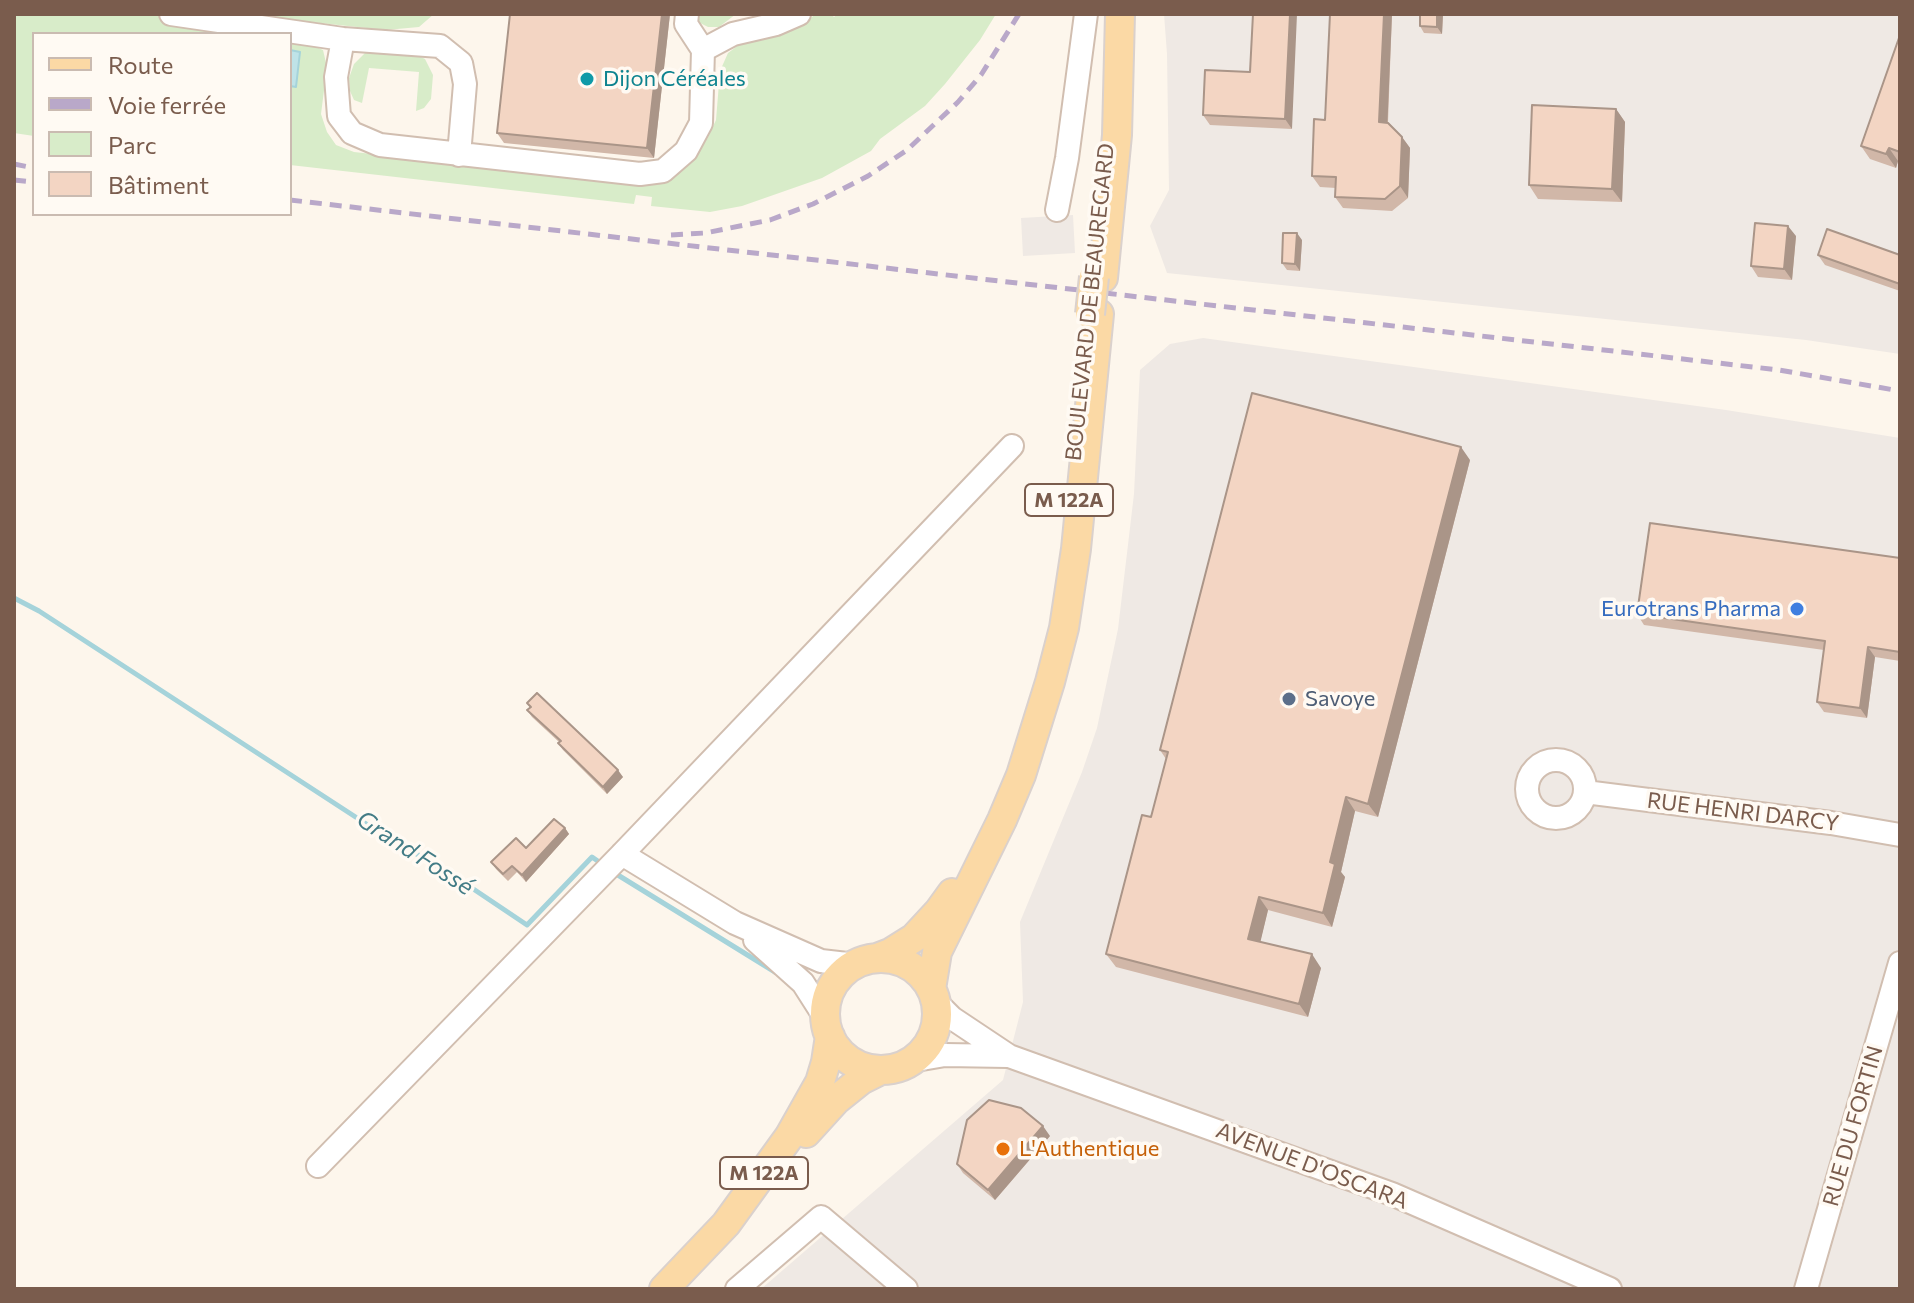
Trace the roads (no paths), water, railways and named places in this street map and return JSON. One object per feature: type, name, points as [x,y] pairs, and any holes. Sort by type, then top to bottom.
[{"type":"main road","name":"BOULEVARD DE BEAUREGARD","points":[[1098,278],[1107,134],[1110,14]]},
{"type":"main road","name":"BOULEVARD DE BEAUREGARD","points":[[1044,683],[1117,135],[1120,14]]},
{"type":"main road","name":"M 122A","points":[[866,962],[914,938],[954,890],[1009,776],[1044,683]]},
{"type":"main road","name":"M 122A","points":[[934,996],[937,952],[1021,775],[1044,683]]},
{"type":"main road","points":[[866,962],[904,963],[915,970],[934,996],[937,1023],[933,1035],[910,1061],[898,1067],[881,1070],[866,1068],[849,1060],[836,1047],[828,1028],[831,990],[839,978],[866,962]]},
{"type":"main road","name":"M 122A","points":[[664,1289],[726,1224],[789,1137],[820,1082],[826,1062],[828,1028]]},
{"type":"main road","name":"M 122A","points":[[681,1289],[723,1244],[825,1110],[861,1080],[881,1070]]},
{"type":"street","points":[[171,14],[343,39],[440,46],[461,63],[465,84],[459,155]]},
{"type":"street","points":[[343,39],[336,77],[339,116],[352,133],[380,145],[640,174],[663,171],[686,151],[701,123],[703,50],[686,24],[687,14]]},
{"type":"street","points":[[703,50],[733,34],[776,24],[799,14]]},
{"type":"street","points":[[1057,210],[1086,14]]},
{"type":"street","points":[[318,1166],[1012,446]]},
{"type":"street","name":"RUE HENRI DARCY","points":[[1585,792],[1831,823],[1900,835]]},
{"type":"street","points":[[622,854],[735,923],[821,961],[866,962]]},
{"type":"street","points":[[735,923],[803,983],[828,1028]]},
{"type":"street","name":"RUE DU FORTIN","points":[[1806,1289],[1900,963]]},
{"type":"street","name":"AVENUE D'OSCARA","points":[[934,996],[952,1018],[1009,1056],[1305,1160],[1392,1194],[1610,1289]]},
{"type":"street","name":"AVENUE D'OSCARA","points":[[910,1061],[945,1055],[1009,1056]]},
{"type":"street","points":[[737,1289],[821,1217],[906,1289]]},
{"type":"water","points":[[292,50],[300,52],[296,87],[292,86]]},
{"type":"waterway","name":"Grand Fossé","points":[[14,598],[39,611],[527,925],[592,857],[602,864]]},
{"type":"waterway","name":"Grand Fossé","points":[[613,872],[775,972]]},
{"type":"railway","points":[[671,235],[705,233],[770,220],[813,204],[868,176],[907,150],[958,102],[981,75],[1019,14]]},
{"type":"railway","points":[[14,164],[32,168]]},
{"type":"railway","points":[[14,180],[32,182]]},
{"type":"railway","points":[[292,200],[1779,370],[1900,391]]},
{"type":"place","name":"Dijon Céréales","points":[[587,79]]},
{"type":"place","name":"Eurotrans Pharma","points":[[1797,609]]},
{"type":"place","name":"Savoye","points":[[1289,699]]},
{"type":"place","name":"L'Authentique","points":[[1003,1149]]}]
